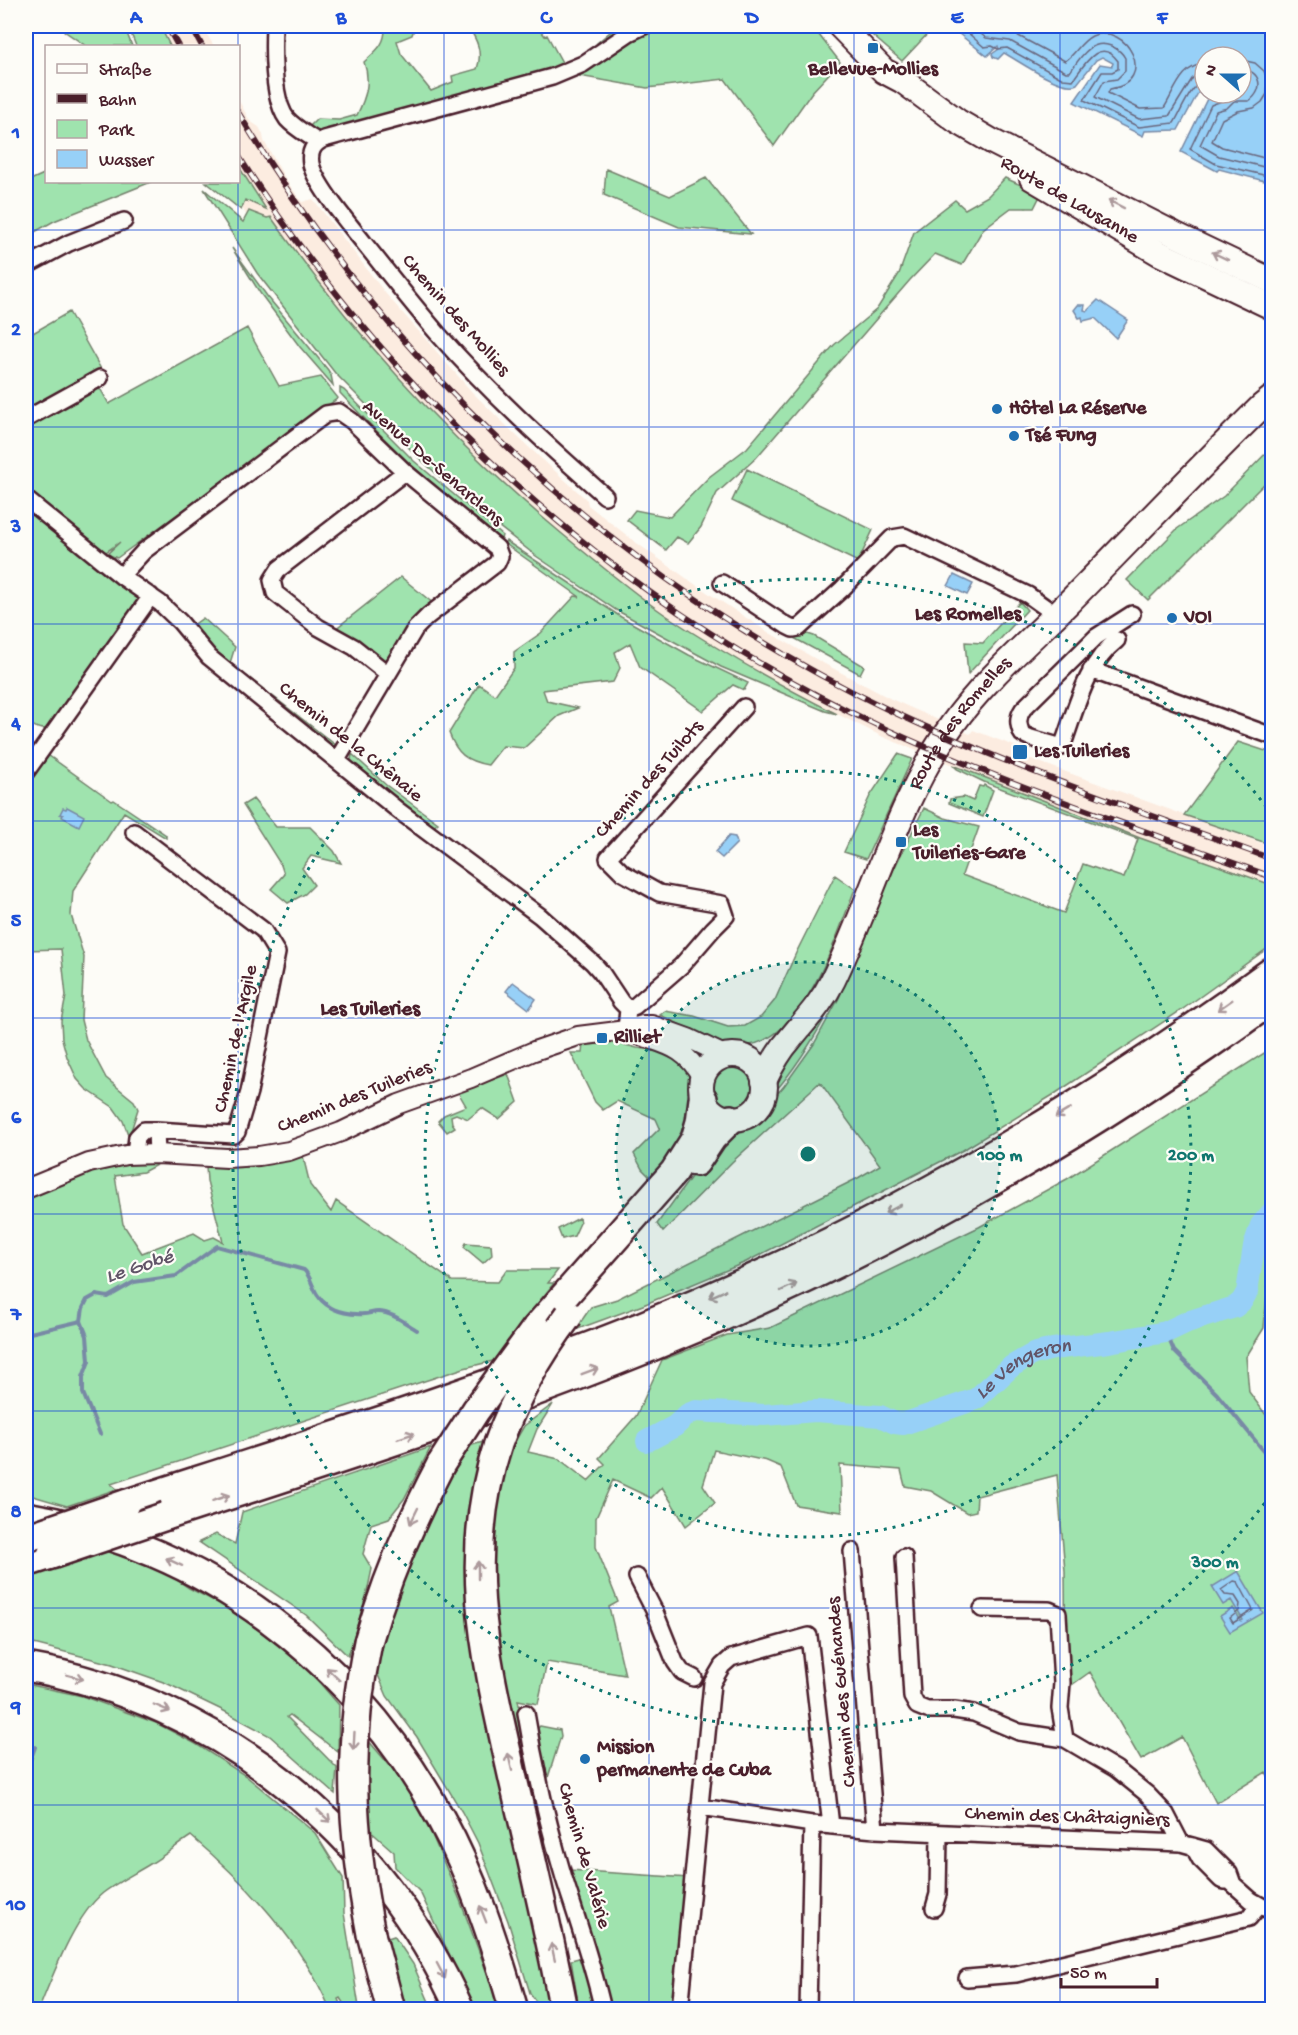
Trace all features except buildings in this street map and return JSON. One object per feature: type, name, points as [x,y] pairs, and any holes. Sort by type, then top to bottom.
[{"type":"highway","points":[[26,1538],[516,1374],[641,1326],[766,1272],[890,1211],[1009,1145],[1127,1072],[1272,971]]},
{"type":"highway","points":[[26,1563],[522,1396],[650,1347],[777,1292],[901,1231],[1022,1164],[1140,1091],[1272,1000]]},
{"type":"highway","points":[[391,2010],[371,1934],[359,1864],[353,1797],[354,1731],[361,1675],[382,1593],[403,1539],[441,1464],[476,1410],[536,1328],[674,1172],[695,1139],[699,1128],[703,1089]]},
{"type":"highway","points":[[564,2010],[494,1692],[480,1609],[478,1558],[489,1475],[513,1406],[530,1374],[569,1316],[653,1221],[688,1176],[708,1143],[731,1119]]},
{"type":"highway","points":[[26,1516],[93,1531],[141,1548],[204,1577],[289,1634],[340,1681],[386,1733],[442,1820],[484,1915],[514,2010]]},
{"type":"highway","points":[[26,1667],[75,1677],[108,1687],[172,1712],[232,1745],[288,1785],[339,1831],[385,1883],[424,1940],[460,2010]]},
{"type":"main road","name":"Route de Lausanne","points":[[840,26],[884,70],[903,81],[957,121],[993,142],[1272,281]]},
{"type":"main road","name":"Route de Lausanne","points":[[884,70],[892,86],[902,98],[934,123],[984,153],[1040,182],[1159,253],[1272,307]]},
{"type":"main road","points":[[1230,288],[1272,320]]},
{"type":"main road","name":"Route des Romelles","points":[[764,1081],[790,1039],[811,1017],[830,987],[899,824],[952,724],[983,687],[1269,398]]},
{"type":"main road","name":"Route des Romelles","points":[[734,1056],[763,1051],[790,1039]]},
{"type":"main road","points":[[734,1056],[755,1065],[764,1081],[764,1092],[758,1106],[747,1115],[731,1119],[712,1111],[703,1089],[711,1064],[734,1056]]},
{"type":"street","points":[[274,26],[273,68],[283,113],[289,121],[318,142],[404,116],[552,77],[583,64],[629,33],[644,26]]},
{"type":"street","name":"Chemin des Mollies","points":[[318,142],[310,156],[316,178],[402,291],[438,334],[494,393],[555,453],[605,496]]},
{"type":"street","points":[[26,266],[69,243],[124,220]]},
{"type":"street","points":[[26,419],[100,378]]},
{"type":"street","name":"Avenue De-Senarclens","points":[[122,576],[144,551],[327,414],[339,412],[352,421],[405,472],[497,548],[500,556],[497,563],[419,624],[337,760]]},
{"type":"street","points":[[388,674],[354,647],[318,627],[275,593],[272,584],[273,577],[279,569],[405,472]]},
{"type":"street","name":"Chemin de la Chênaie","points":[[26,500],[151,597],[180,622],[209,657],[399,811],[516,897],[565,937],[601,972],[613,992],[628,1009]]},
{"type":"street","points":[[722,583],[787,626],[793,629],[799,628],[842,589],[892,538],[904,536],[1028,595],[1056,615]]},
{"type":"street","points":[[26,772],[151,597]]},
{"type":"street","points":[[1117,640],[1106,648],[1091,670],[1062,747],[1022,734],[1018,717],[1023,709],[1096,637],[1132,614]]},
{"type":"street","points":[[1091,670],[1272,736]]},
{"type":"street","name":"Chemin des Tuilots","points":[[628,1009],[635,1006],[681,966],[726,916],[722,904],[659,892],[623,873],[608,858],[744,706]]},
{"type":"street","name":"Chemin de l'Argile","points":[[134,832],[263,930],[277,953],[249,1092],[237,1132],[234,1135],[156,1130]]},
{"type":"street","points":[[626,1030],[628,1009]]},
{"type":"street","name":"Chemin des Tuileries","points":[[26,1189],[89,1164],[108,1158],[135,1154],[227,1158],[290,1151],[341,1132],[399,1104],[557,1042],[578,1036],[626,1030],[643,1025],[657,1027],[734,1056]]},
{"type":"street","name":"Chemin des Tuileries","points":[[626,1030],[663,1042],[677,1050],[692,1063],[703,1089]]},
{"type":"street","points":[[135,1154],[137,1137],[144,1130],[156,1130],[157,1154]]},
{"type":"street","name":"Chemin des Guénandes","points":[[852,1551],[875,1830]]},
{"type":"street","points":[[904,1557],[912,1697],[915,1704],[923,1710],[954,1710],[974,1713],[1019,1732],[1065,1739],[1116,1769],[1147,1794],[1166,1814],[1187,1845]]},
{"type":"street","points":[[637,1577],[655,1612],[675,1662],[682,1672],[694,1678],[710,1695]]},
{"type":"street","points":[[982,1609],[1049,1610],[1058,1614],[1062,1683],[1060,1708],[1065,1739]]},
{"type":"street","points":[[680,2010],[710,1695],[716,1674],[731,1658],[809,1636],[831,1826]]},
{"type":"street","points":[[694,1678],[716,1674]]},
{"type":"street","name":"Chemin de Valérie","points":[[526,1713],[551,1832],[584,1934],[603,2010]]},
{"type":"street","name":"Chemin des Châtaigniers","points":[[701,1807],[812,1824],[875,1830],[1187,1845],[1221,1880],[1233,1884],[1266,1909]]},
{"type":"street","points":[[808,2010],[812,1824]]},
{"type":"street","name":"Chemin des Châtaigniers","points":[[934,1908],[938,1894],[939,1834]]},
{"type":"street","points":[[967,1978],[1016,1974],[1249,1918],[1266,1909]]},
{"type":"shaded area","points":[[137,26],[202,26],[213,45],[145,45]]},
{"type":"shaded area","points":[[240,103],[250,121],[259,127],[264,141],[286,180],[302,202],[313,199],[386,294],[472,392],[587,500],[588,505],[638,544],[768,632],[891,699],[970,734],[973,730],[1030,752],[1028,758],[1272,847],[1272,896],[883,737],[735,663],[611,587],[288,286],[228,183],[240,183]]},
{"type":"green space","points":[[57,26],[124,26],[132,45],[85,45]]},
{"type":"green space","points":[[128,26],[160,26],[170,45],[136,45]]},
{"type":"green space","points":[[385,26],[415,26],[412,35],[397,41],[401,54],[431,91],[453,82],[452,76],[477,69],[478,46],[468,26],[537,26],[545,36],[547,35],[564,66],[319,136],[310,126],[317,119],[339,120],[357,115],[366,89],[367,76],[364,62],[382,42]]},
{"type":"green space","points":[[617,26],[812,26],[840,62],[812,92],[774,146],[725,79],[647,88],[579,76],[597,43]]},
{"type":"green space","points":[[864,26],[935,26],[902,61]]},
{"type":"green space","points":[[240,169],[266,209],[245,200],[241,210],[207,183],[240,183]]},
{"type":"green space","points":[[606,169],[670,196],[706,178],[751,234],[679,227],[604,195]]},
{"type":"green space","points":[[45,173],[45,183],[149,183],[54,221],[26,237],[26,182]]},
{"type":"green space","points":[[1005,178],[1041,194],[1034,208],[1011,208],[983,229],[962,265],[935,254],[756,458],[717,493],[701,527],[688,543],[677,537],[666,550],[627,520],[635,510],[670,517],[709,477],[747,448],[834,345],[877,309],[899,274],[914,232],[955,200],[965,209],[988,196]]},
{"type":"green space","points":[[204,189],[243,222],[249,211],[267,218],[271,217],[336,303],[406,385],[442,424],[520,498],[561,533],[638,595],[685,628],[749,667],[837,714],[721,667],[616,610],[536,556],[469,503],[420,459],[335,373],[257,273]]},
{"type":"green space","points":[[232,248],[267,296],[328,370],[333,385],[300,347],[260,293]]},
{"type":"green space","points":[[69,312],[102,371],[26,414],[26,337]]},
{"type":"green space","points":[[247,328],[279,386],[321,377],[338,398],[117,558],[107,554],[120,542],[103,554],[26,493],[26,425],[93,387],[101,390],[109,404]]},
{"type":"green space","points":[[340,388],[414,461],[502,535],[501,540],[417,470],[340,393]]},
{"type":"green space","points":[[1272,447],[1272,476],[1148,600],[1127,580],[1177,529],[1224,496]]},
{"type":"green space","points":[[747,469],[873,530],[858,562],[732,501]]},
{"type":"green space","points":[[26,509],[76,550],[136,593],[138,599],[137,606],[49,728],[45,729],[36,727],[26,720]]},
{"type":"green space","points":[[506,541],[621,617],[689,655],[748,683],[744,690],[733,685],[703,711],[640,667],[630,643],[615,652],[620,668],[613,682],[543,690],[547,701],[578,708],[559,716],[524,748],[503,746],[488,765],[468,759],[455,746],[449,733],[479,684],[495,695],[514,668],[514,652],[541,633],[575,596],[580,597],[504,543]]},
{"type":"green space","points":[[401,577],[434,604],[389,659],[379,660],[334,630]]},
{"type":"green space","points":[[1020,602],[1027,610],[968,674],[965,642],[983,643]]},
{"type":"green space","points":[[203,618],[235,647],[230,663],[337,746],[334,749],[214,653],[192,626]]},
{"type":"green space","points":[[798,631],[814,636],[864,666],[860,674],[792,637]]},
{"type":"green space","points":[[1238,742],[1272,753],[1272,845],[1184,815]]},
{"type":"green space","points":[[45,753],[112,801],[114,800],[166,835],[166,838],[124,812],[73,891],[71,915],[84,957],[81,1020],[86,1040],[106,1078],[134,1101],[138,1109],[129,1137],[123,1121],[113,1107],[86,1089],[77,1079],[67,1057],[62,1039],[61,1021],[66,996],[61,949],[26,950],[26,781]]},
{"type":"green space","points":[[352,754],[386,785],[438,823],[431,829],[350,765]]},
{"type":"green space","points":[[898,754],[912,759],[866,859],[844,852],[870,796]]},
{"type":"green space","points":[[953,765],[1140,838],[1272,885],[1272,945],[1183,1009],[1053,1095],[963,1150],[746,1262],[643,1305],[575,1330],[591,1307],[617,1299],[880,1165],[820,1082],[732,1162],[663,1232],[657,1224],[699,1166],[732,1127],[759,1115],[784,1086],[814,1044],[839,998],[892,873],[924,808],[945,818],[979,827],[962,875],[1064,913],[1083,864],[1124,878],[1138,839],[984,782]]},
{"type":"green space","points":[[984,785],[993,790],[983,817],[949,803],[950,799],[964,797],[973,801],[979,786]]},
{"type":"green space","points":[[253,799],[276,827],[310,827],[334,851],[341,863],[311,856],[302,868],[314,885],[305,894],[288,903],[271,889],[284,874],[281,865],[243,805]]},
{"type":"green space","points":[[835,875],[855,889],[838,934],[813,987],[798,1010],[780,1029],[760,1042],[737,1046],[709,1038],[660,1015],[665,1011],[694,1016],[728,1027],[745,1026],[761,1017],[775,1000]]},
{"type":"green space","points":[[834,1001],[798,1062],[772,1095],[769,1093],[771,1081]]},
{"type":"green space","points":[[618,1043],[654,1050],[655,1045],[679,1057],[694,1080],[696,1113],[655,1182],[642,1169],[634,1154],[660,1128],[656,1119],[617,1101],[603,1110],[595,1102],[571,1053],[582,1053],[583,1045]]},
{"type":"green space","points":[[1272,1048],[1272,1277],[1268,1282],[1264,1328],[1246,1357],[1249,1392],[1272,1423],[1272,1783],[1266,1772],[1216,1803],[1182,1737],[1141,1760],[1090,1672],[1066,1689],[1065,1571],[1057,1475],[977,1496],[976,1511],[967,1513],[931,1491],[905,1486],[901,1470],[840,1465],[842,1512],[796,1505],[781,1467],[767,1461],[714,1450],[703,1485],[715,1503],[686,1526],[662,1487],[651,1498],[613,1480],[596,1518],[596,1547],[618,1602],[609,1607],[625,1675],[547,1662],[538,1704],[518,1700],[548,1846],[541,1848],[514,1736],[490,1595],[493,1519],[507,1455],[524,1426],[553,1404],[537,1429],[528,1452],[559,1459],[588,1481],[605,1464],[599,1458],[636,1416],[662,1360],[727,1335],[770,1328],[979,1227],[1067,1179]]},
{"type":"green space","points":[[728,1062],[738,1062],[751,1069],[758,1082],[758,1092],[751,1105],[738,1112],[728,1112],[719,1108],[712,1101],[708,1092],[708,1082],[712,1073],[719,1066]]},
{"type":"green space","points":[[508,1074],[518,1102],[499,1119],[482,1108],[468,1119],[456,1114],[451,1116],[455,1127],[447,1132],[438,1121],[444,1115],[466,1106],[458,1092]]},
{"type":"green space","points":[[303,1156],[310,1185],[331,1212],[336,1201],[452,1281],[498,1282],[507,1270],[558,1270],[548,1283],[554,1283],[493,1361],[464,1368],[111,1484],[117,1489],[67,1506],[26,1494],[26,1198],[60,1182],[113,1164],[158,1164],[143,1172],[115,1176],[123,1224],[142,1253],[194,1233],[205,1240],[214,1237],[223,1242],[207,1181],[206,1166],[255,1165]]},
{"type":"green space","points":[[579,1218],[580,1223],[574,1236],[562,1239],[558,1229]]},
{"type":"green space","points":[[466,1243],[491,1245],[492,1255],[483,1263],[464,1247]]},
{"type":"green space","points":[[483,1442],[484,1456],[476,1495],[554,2009],[541,2009],[530,1993],[508,1921],[478,1843],[417,1737],[387,1696],[375,1668],[379,1647],[406,1561],[465,1447]]},
{"type":"green space","points":[[431,1447],[404,1499],[389,1518],[371,1524],[363,1554],[372,1569],[348,1656],[306,1615],[199,1542],[216,1534],[235,1544],[242,1512]]},
{"type":"green space","points":[[113,1548],[146,1559],[189,1588],[230,1609],[311,1673],[339,1705],[338,1752],[290,1715],[287,1717],[337,1768],[335,1794],[270,1736],[224,1711],[166,1683],[112,1664],[26,1642],[26,1579]]},
{"type":"green space","points":[[26,1684],[82,1696],[156,1723],[196,1744],[246,1776],[315,1833],[343,1878],[344,1913],[359,2007],[347,2009],[340,1998],[338,1999],[342,2009],[330,2009],[304,1960],[271,1915],[212,1854],[191,1836],[108,1889],[92,1903],[65,1947],[39,2009],[26,2009]]},
{"type":"green space","points":[[540,1726],[560,1730],[561,1736],[546,1784],[536,1730]]},
{"type":"green space","points":[[367,1739],[402,1780],[432,1835],[460,1900],[498,2009],[475,2009],[420,1892],[395,1867],[394,1852],[368,1829],[365,1794]]},
{"type":"green space","points":[[569,1870],[689,1878],[675,2009],[579,2009],[571,1960],[594,1954]]},
{"type":"green space","points":[[394,1936],[413,1964],[432,2009],[407,2009],[394,1983],[385,1939]]},
{"type":"water","points":[[949,26],[1272,26],[1272,183],[1219,169],[1217,171],[1181,152],[1204,105],[1253,105],[1253,45],[1193,45],[1193,102],[1178,130],[1145,131],[1143,136],[1074,102],[1100,64],[1112,66],[1113,63],[1102,57],[1096,60],[1077,84],[1070,85],[1051,80],[1004,53],[998,59],[993,57],[992,54],[999,49],[998,46],[987,56]]},
{"type":"water","points":[[1098,300],[1128,320],[1116,338],[1095,318],[1083,321],[1074,310],[1078,305],[1085,305],[1084,310],[1087,311]]},
{"type":"water","points":[[954,575],[973,584],[967,595],[948,586]]},
{"type":"water","points":[[67,807],[84,816],[79,826],[60,814],[63,808]]},
{"type":"water","points":[[729,836],[735,837],[737,843],[722,858],[715,852]]},
{"type":"water","points":[[513,982],[536,999],[529,1009],[506,991]]},
{"type":"water","points":[[1238,1571],[1263,1613],[1230,1632],[1220,1616],[1233,1608],[1241,1621],[1243,1620],[1231,1600],[1223,1605],[1212,1587]]},
{"type":"waterway","name":"Le Vengeron","points":[[647,1441],[675,1426],[688,1414],[696,1411],[764,1415],[816,1411],[880,1416],[903,1424],[976,1399],[1012,1366],[1033,1354],[1166,1332],[1187,1322],[1235,1307],[1247,1292],[1254,1246],[1261,1225],[1272,1212]]},
{"type":"waterway","name":"Le Gobé","points":[[100,1434],[83,1393],[83,1377],[89,1361],[87,1336],[81,1321],[87,1300],[96,1295],[108,1297],[134,1282],[176,1276],[217,1246],[304,1270],[318,1296],[335,1310],[354,1314],[383,1312],[417,1330]]},
{"type":"waterway","points":[[26,1334],[81,1321]]},
{"type":"waterway","points":[[1166,1332],[1174,1351],[1217,1394],[1272,1461]]},
{"type":"waterway","name":"Le Gobé","points":[[26,1771],[35,1747]]},
{"type":"railway","points":[[167,26],[177,45]]},
{"type":"railway","points":[[191,26],[201,45]]},
{"type":"railway","points":[[240,115],[299,206],[366,296],[440,380],[519,458],[604,531],[694,597],[788,657],[887,709],[981,751],[1078,789],[1272,859]]},
{"type":"railway","points":[[240,158],[299,245],[367,331],[439,411],[518,486],[601,556],[689,619],[782,676],[879,726],[976,768],[1074,806],[1272,877]]},
{"type":"place","name":"Bellevue-Mollies","points":[[873,48]]},
{"type":"place","name":"Hôtel La Réserve","points":[[997,409]]},
{"type":"place","name":"Tsé Fung","points":[[1014,436]]},
{"type":"place","name":"VOI","points":[[1172,618]]},
{"type":"place","name":"Les Tuileries","points":[[1020,752]]},
{"type":"place","name":"Les Tuileries-Gare","points":[[901,842]]},
{"type":"place","name":"Rilliet","points":[[602,1038]]},
{"type":"place","name":"Mission permanente de Cuba","points":[[585,1759]]},
{"type":"district","name":"Les Romelles","points":[[968,615]]},
{"type":"district","name":"Les Tuileries","points":[[370,1010]]}]
